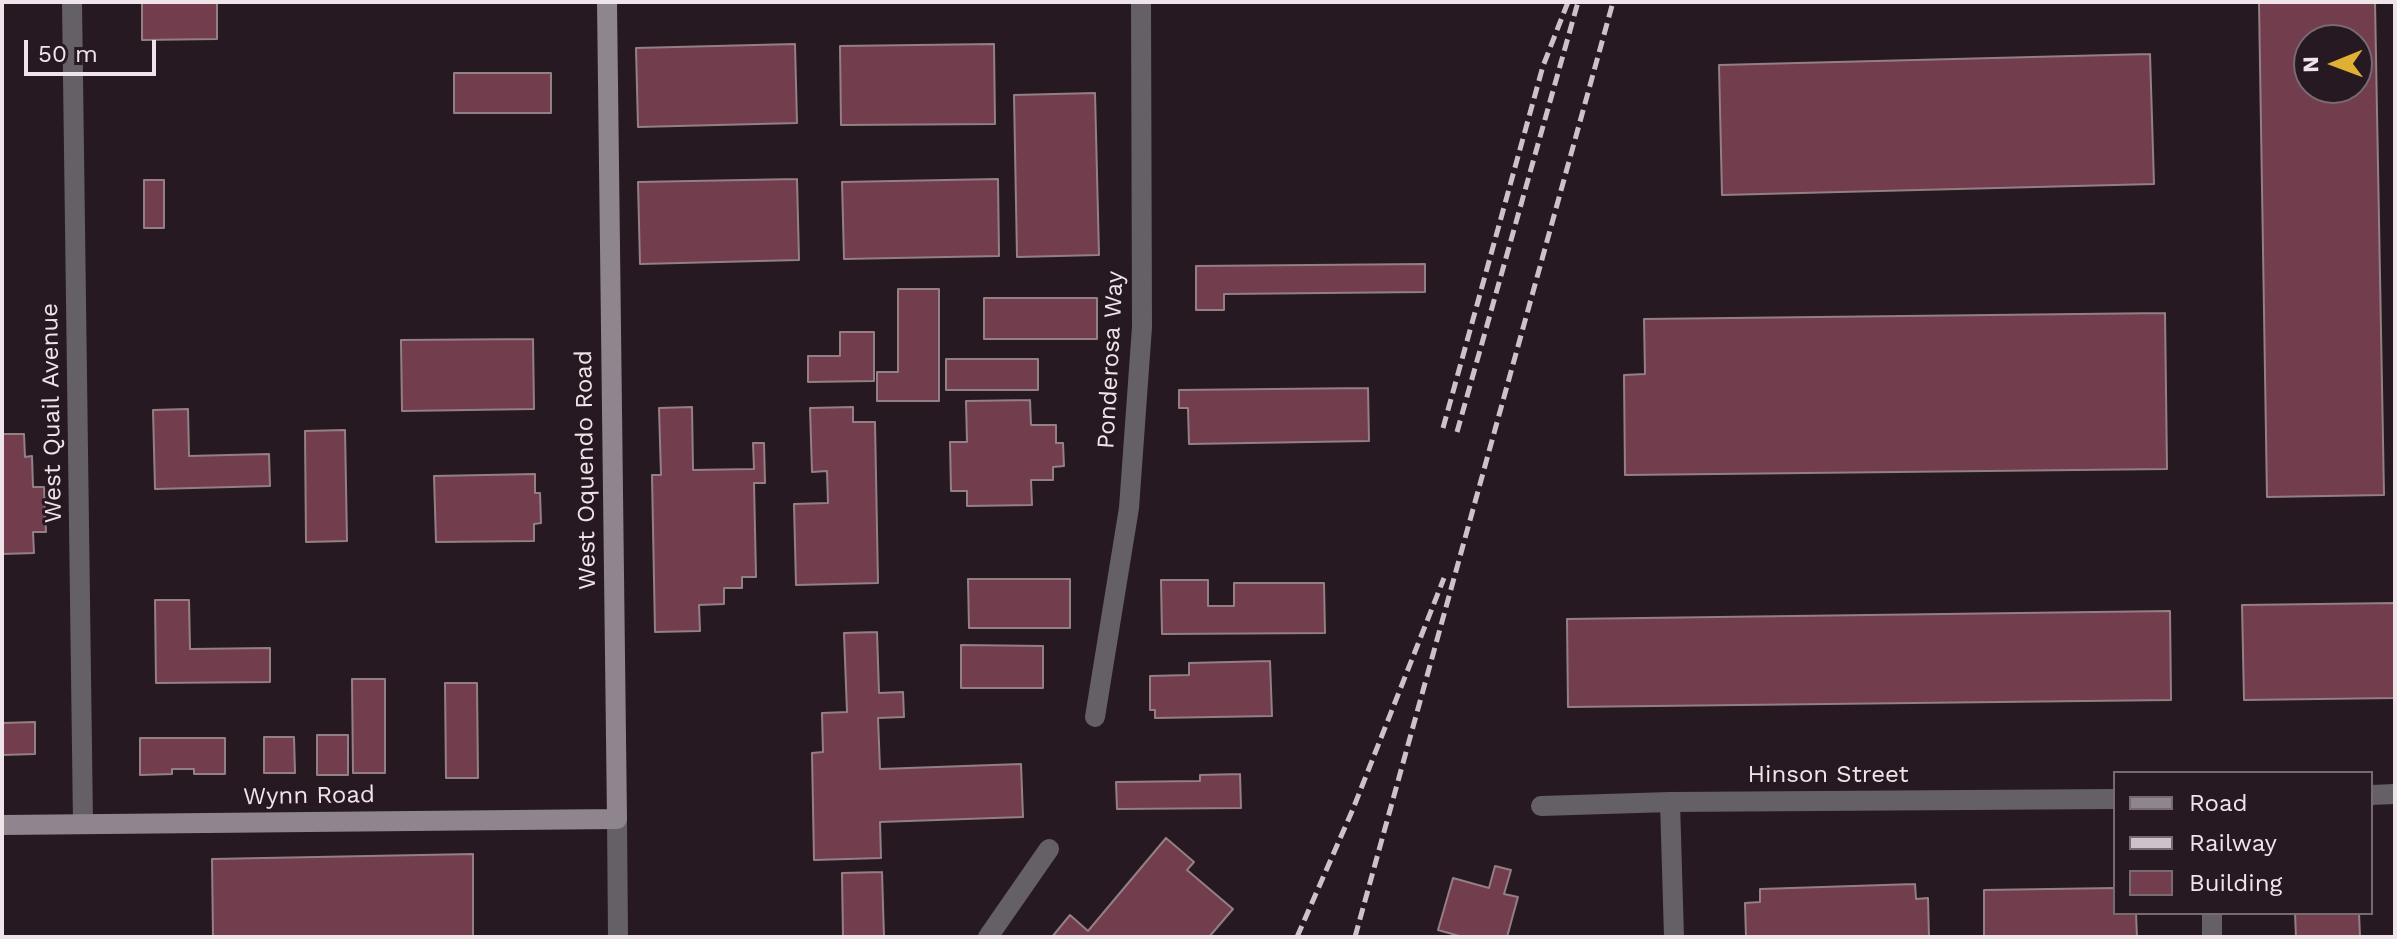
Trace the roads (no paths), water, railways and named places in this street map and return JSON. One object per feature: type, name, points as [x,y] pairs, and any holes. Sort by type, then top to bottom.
[{"type":"street","name":"West Quail Avenue","points":[[72,2],[83,824]]},
{"type":"street","name":"West Oquendo Road","points":[[607,2],[618,937]]},
{"type":"street","name":"Ponderosa Way","points":[[1095,717],[1129,508],[1142,327],[1141,2]]},
{"type":"street","points":[[2373,795],[2395,794]]},
{"type":"street","name":"Hinson Street","points":[[1541,806],[1670,802],[2113,799]]},
{"type":"street","points":[[1670,802],[1674,937]]},
{"type":"street","name":"Wynn Road","points":[[2,825],[617,819]]},
{"type":"street","points":[[988,937],[1049,849]]},
{"type":"street","points":[[2212,915],[2212,937]]},
{"type":"railway","points":[[1443,428],[1543,66],[1568,2]]},
{"type":"railway","points":[[1457,432],[1578,2]]},
{"type":"railway","points":[[1355,937],[1613,2]]},
{"type":"railway","points":[[1297,937],[1353,809],[1444,578]]}]
